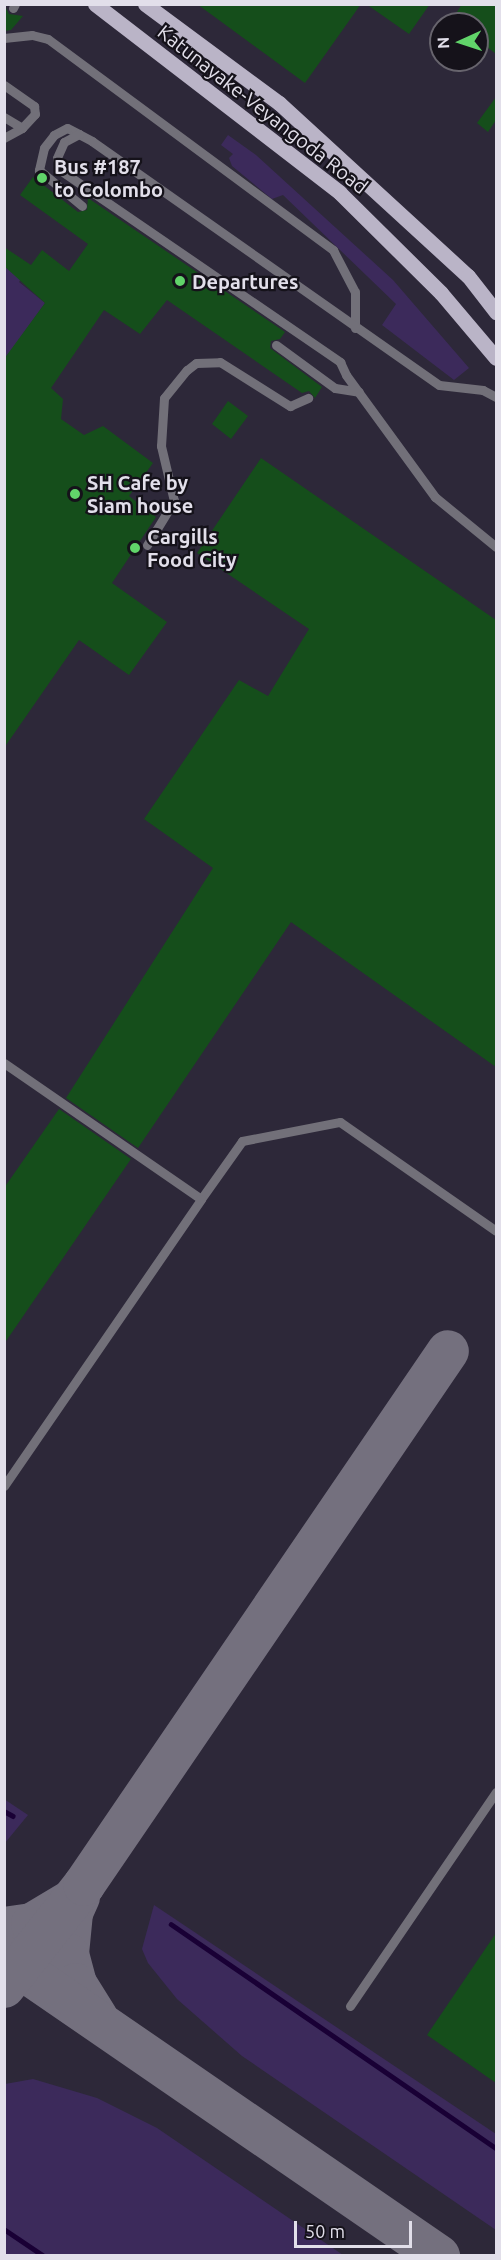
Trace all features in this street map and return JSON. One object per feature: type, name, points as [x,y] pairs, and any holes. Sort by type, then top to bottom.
[{"type":"main road","name":"Katunayake-Veyangoda Road","points":[[95,4],[340,193],[441,292],[496,358]]},
{"type":"main road","name":"Katunayake-Veyangoda Road","points":[[145,4],[279,103],[468,276],[496,312]]},
{"type":"lane","points":[[4,38],[32,35],[48,39],[333,250],[355,292],[355,328]]},
{"type":"lane","points":[[4,85],[34,106],[35,114],[22,128],[4,138]]},
{"type":"lane","points":[[4,117],[22,128]]},
{"type":"lane","points":[[82,206],[39,170],[44,148],[54,135],[67,128],[92,141],[439,385],[483,390],[496,397]]},
{"type":"lane","points":[[79,134],[64,142],[57,158],[60,170],[340,362],[435,497],[496,547]]},
{"type":"lane","points":[[276,345],[325,386],[359,392]]},
{"type":"lane","points":[[147,545],[174,501],[162,446],[164,398],[187,370],[196,363],[220,362],[290,406],[308,398]]},
{"type":"lane","points":[[4,1063],[201,1199]]},
{"type":"lane","points":[[4,1486],[242,1141],[340,1122],[496,1231]]},
{"type":"lane","points":[[350,2006],[496,1792]]},
{"type":"shaded area","points":[[228,135],[256,155],[393,280],[469,368],[454,380],[382,325],[396,304],[283,195],[272,199],[232,166],[229,158],[233,154],[221,145]]},
{"type":"shaded area","points":[[5,266],[22,278],[19,282],[45,303],[5,359]]},
{"type":"shaded area","points":[[4,1799],[28,1815],[5,1843],[4,1842]]},
{"type":"shaded area","points":[[154,1905],[496,2134],[496,2230],[242,2056],[177,1999],[148,1963],[142,1949]]},
{"type":"shaded area","points":[[33,2079],[97,2098],[157,2128],[343,2255],[5,2255],[5,2084]]},
{"type":"building","points":[[4,4],[9,14],[23,16],[11,30],[4,31]]},
{"type":"building","points":[[197,4],[361,4],[305,83]]},
{"type":"building","points":[[366,4],[430,4],[409,34]]},
{"type":"building","points":[[462,4],[496,4],[496,54],[489,48],[489,12],[457,12]]},
{"type":"building","points":[[496,97],[496,120],[488,132],[477,123]]},
{"type":"building","points":[[33,177],[78,212],[87,210],[88,198],[285,332],[280,339],[271,341],[270,348],[322,387],[315,398],[309,391],[302,393],[167,300],[140,334],[104,310],[51,388],[63,399],[61,419],[84,435],[103,426],[153,463],[129,496],[156,517],[112,583],[167,622],[129,675],[79,640],[4,748],[4,359],[45,303],[4,266],[4,247],[31,265],[42,250],[69,271],[88,244],[20,195]]},
{"type":"building","points":[[228,401],[248,416],[231,439],[212,424]]},
{"type":"building","points":[[261,458],[496,620],[496,1067],[291,922],[138,1148],[66,1098],[213,868],[144,819],[239,680],[268,696],[309,629],[197,553]]},
{"type":"building","points":[[59,1109],[131,1159],[4,1344],[4,1188]]},
{"type":"building","points":[[496,1933],[496,2083],[427,2035]]},
{"type":"waterway","points":[[4,1811],[13,1816]]},
{"type":"waterway","points":[[171,1924],[496,2148]]},
{"type":"waterway","points":[[4,2229],[44,2256]]},
{"type":"taxiway","points":[[4,1987],[84,1885],[448,1351]]},
{"type":"taxiway","points":[[79,1897],[72,1913],[68,1954],[76,1984],[97,2018]]},
{"type":"taxiway","points":[[4,1928],[32,1924],[67,1903]]},
{"type":"taxiway","points":[[4,1957],[439,2256]]},
{"type":"place","name":"Bus #187 to Colombo","points":[[42,178]]},
{"type":"place","name":"Departures","points":[[180,281]]},
{"type":"place","name":"SH Cafe by Siam house","points":[[75,494]]},
{"type":"place","name":"Cargills Food City","points":[[135,548]]}]
